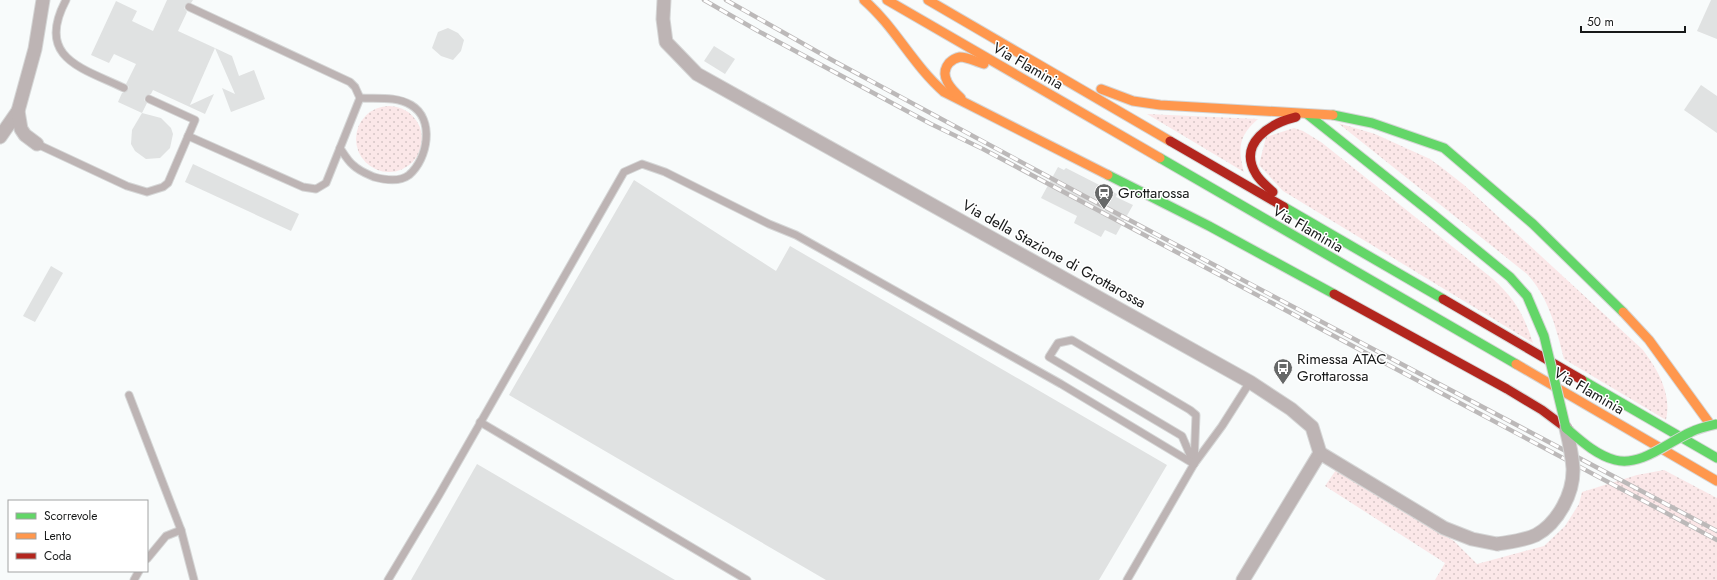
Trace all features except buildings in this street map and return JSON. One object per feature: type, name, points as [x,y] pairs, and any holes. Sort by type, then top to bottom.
[{"type":"main road","points":[[864,0],[890,25],[929,79],[944,92],[1209,226],[1524,399],[1552,416],[1601,453],[1614,460],[1629,462],[1646,456],[1692,429],[1714,424]]},
{"type":"main road","name":"Via Flaminia","points":[[887,0],[1717,480]]},
{"type":"main road","name":"Via Flaminia","points":[[928,0],[1296,212],[1565,371],[1717,458]]},
{"type":"main road","points":[[968,104],[951,89],[947,82],[945,74],[950,62],[961,57],[1010,72]]},
{"type":"main road","points":[[1030,60],[1123,98],[1143,102],[1307,114],[1326,114],[1372,122],[1444,148],[1533,224],[1627,316],[1649,340],[1696,407],[1714,424]]},
{"type":"main road","points":[[1307,114],[1392,180],[1510,277],[1527,296],[1544,336],[1566,428]]},
{"type":"main road","points":[[1296,212],[1256,175],[1253,169],[1252,156],[1255,142],[1266,129],[1281,120],[1307,114]]},
{"type":"street","points":[[0,137],[18,111],[35,49],[43,0]]},
{"type":"street","name":"Via della Stazione di Grottarossa","points":[[664,0],[663,19],[666,42],[697,74],[1250,382],[1291,409],[1312,427],[1320,453]]},
{"type":"street","points":[[18,111],[21,129],[25,135],[37,144]]},
{"type":"street","points":[[1242,580],[1320,453],[1444,528],[1472,540],[1497,544],[1517,542],[1535,535],[1552,522],[1560,511],[1568,494],[1573,476],[1572,458],[1566,428]]},
{"type":"lane","points":[[66,0],[58,18],[56,33],[58,47],[61,53],[78,66],[124,88]]},
{"type":"lane","points":[[188,136],[303,187],[316,189],[326,183],[360,98],[355,87],[350,82],[189,7]]},
{"type":"lane","points":[[340,148],[353,165],[366,174],[381,179],[396,180],[409,175],[419,162],[426,143],[426,128],[422,117],[412,105],[400,100],[360,98]]},
{"type":"lane","points":[[37,144],[127,186],[147,192],[159,189],[168,183],[195,120],[149,99]]},
{"type":"lane","points":[[388,580],[624,172],[642,164],[665,172],[769,224],[796,235],[1061,384],[1194,464]]},
{"type":"lane","points":[[1072,340],[1196,415],[1194,464],[1182,436],[1049,357],[1058,343],[1072,340]]},
{"type":"lane","points":[[1127,580],[1194,464],[1222,426],[1250,382]]},
{"type":"lane","points":[[129,395],[180,530],[194,580]]},
{"type":"lane","points":[[480,422],[747,580]]},
{"type":"lane","points":[[148,558],[166,536],[180,530]]},
{"type":"shaded area","points":[[389,106],[402,109],[412,116],[419,126],[422,139],[419,152],[412,162],[402,169],[389,172],[376,169],[366,162],[359,152],[356,139],[359,126],[366,116],[376,109]]},
{"type":"shaded area","points":[[1147,114],[1258,119],[1251,125],[1241,143],[1241,156],[1244,172]]},
{"type":"shaded area","points":[[1338,123],[1375,134],[1430,159],[1464,185],[1643,350],[1654,366],[1665,392],[1667,401],[1666,420],[1564,359],[1551,314],[1535,283],[1527,274]]},
{"type":"shaded area","points":[[1294,128],[1303,131],[1321,142],[1501,286],[1518,308],[1533,343],[1283,191],[1259,165],[1266,137]]},
{"type":"shaded area","points":[[1336,470],[1454,541],[1477,564],[1544,546],[1565,526],[1579,504],[1582,492],[1637,475],[1664,470],[1717,498],[1717,580],[1435,580],[1445,563],[1325,486]]},
{"type":"railway","points":[[704,0],[758,31],[931,124],[983,149],[1717,540]]},
{"type":"railway","points":[[726,0],[832,60],[1101,205],[1717,531]]},
{"type":"traffic: fast","points":[[1307,114],[1434,215]]},
{"type":"traffic: fast","points":[[1333,115],[1372,123],[1444,148],[1533,224],[1623,312]]},
{"type":"traffic: fast","points":[[1160,158],[1516,364]]},
{"type":"traffic: fast","points":[[1108,175],[1209,226],[1334,294]]},
{"type":"traffic: fast","points":[[1284,207],[1443,299]]},
{"type":"traffic: fast","points":[[1434,215],[1510,277],[1527,296],[1544,336],[1566,428]]},
{"type":"traffic: fast","points":[[1582,380],[1717,458]]},
{"type":"traffic: fast","points":[[1566,428],[1601,455],[1615,460],[1625,461],[1644,457],[1682,436],[1704,427],[1717,424]]},
{"type":"traffic: slow","points":[[864,0],[885,22],[923,70],[944,92],[1108,175]]},
{"type":"traffic: slow","points":[[887,0],[1160,158]]},
{"type":"traffic: slow","points":[[928,0],[1170,141]]},
{"type":"traffic: slow","points":[[961,98],[950,87],[946,78],[945,73],[949,63],[960,57],[984,64]]},
{"type":"traffic: slow","points":[[1101,89],[1133,101],[1160,105],[1333,115]]},
{"type":"traffic: slow","points":[[1623,312],[1649,340],[1710,424]]},
{"type":"traffic: slow","points":[[1516,364],[1717,481]]},
{"type":"traffic: jam","points":[[1273,192],[1256,174],[1251,163],[1251,153],[1254,144],[1267,129],[1296,117]]},
{"type":"traffic: jam","points":[[1170,141],[1284,207]]},
{"type":"traffic: jam","points":[[1334,294],[1507,389],[1542,410],[1566,428]]},
{"type":"traffic: jam","points":[[1443,299],[1582,380]]},
{"type":"place","name":"Grottarossa","points":[[1104,210]]},
{"type":"place","name":"Rimessa ATAC Grottarossa","points":[[1283,385]]}]
